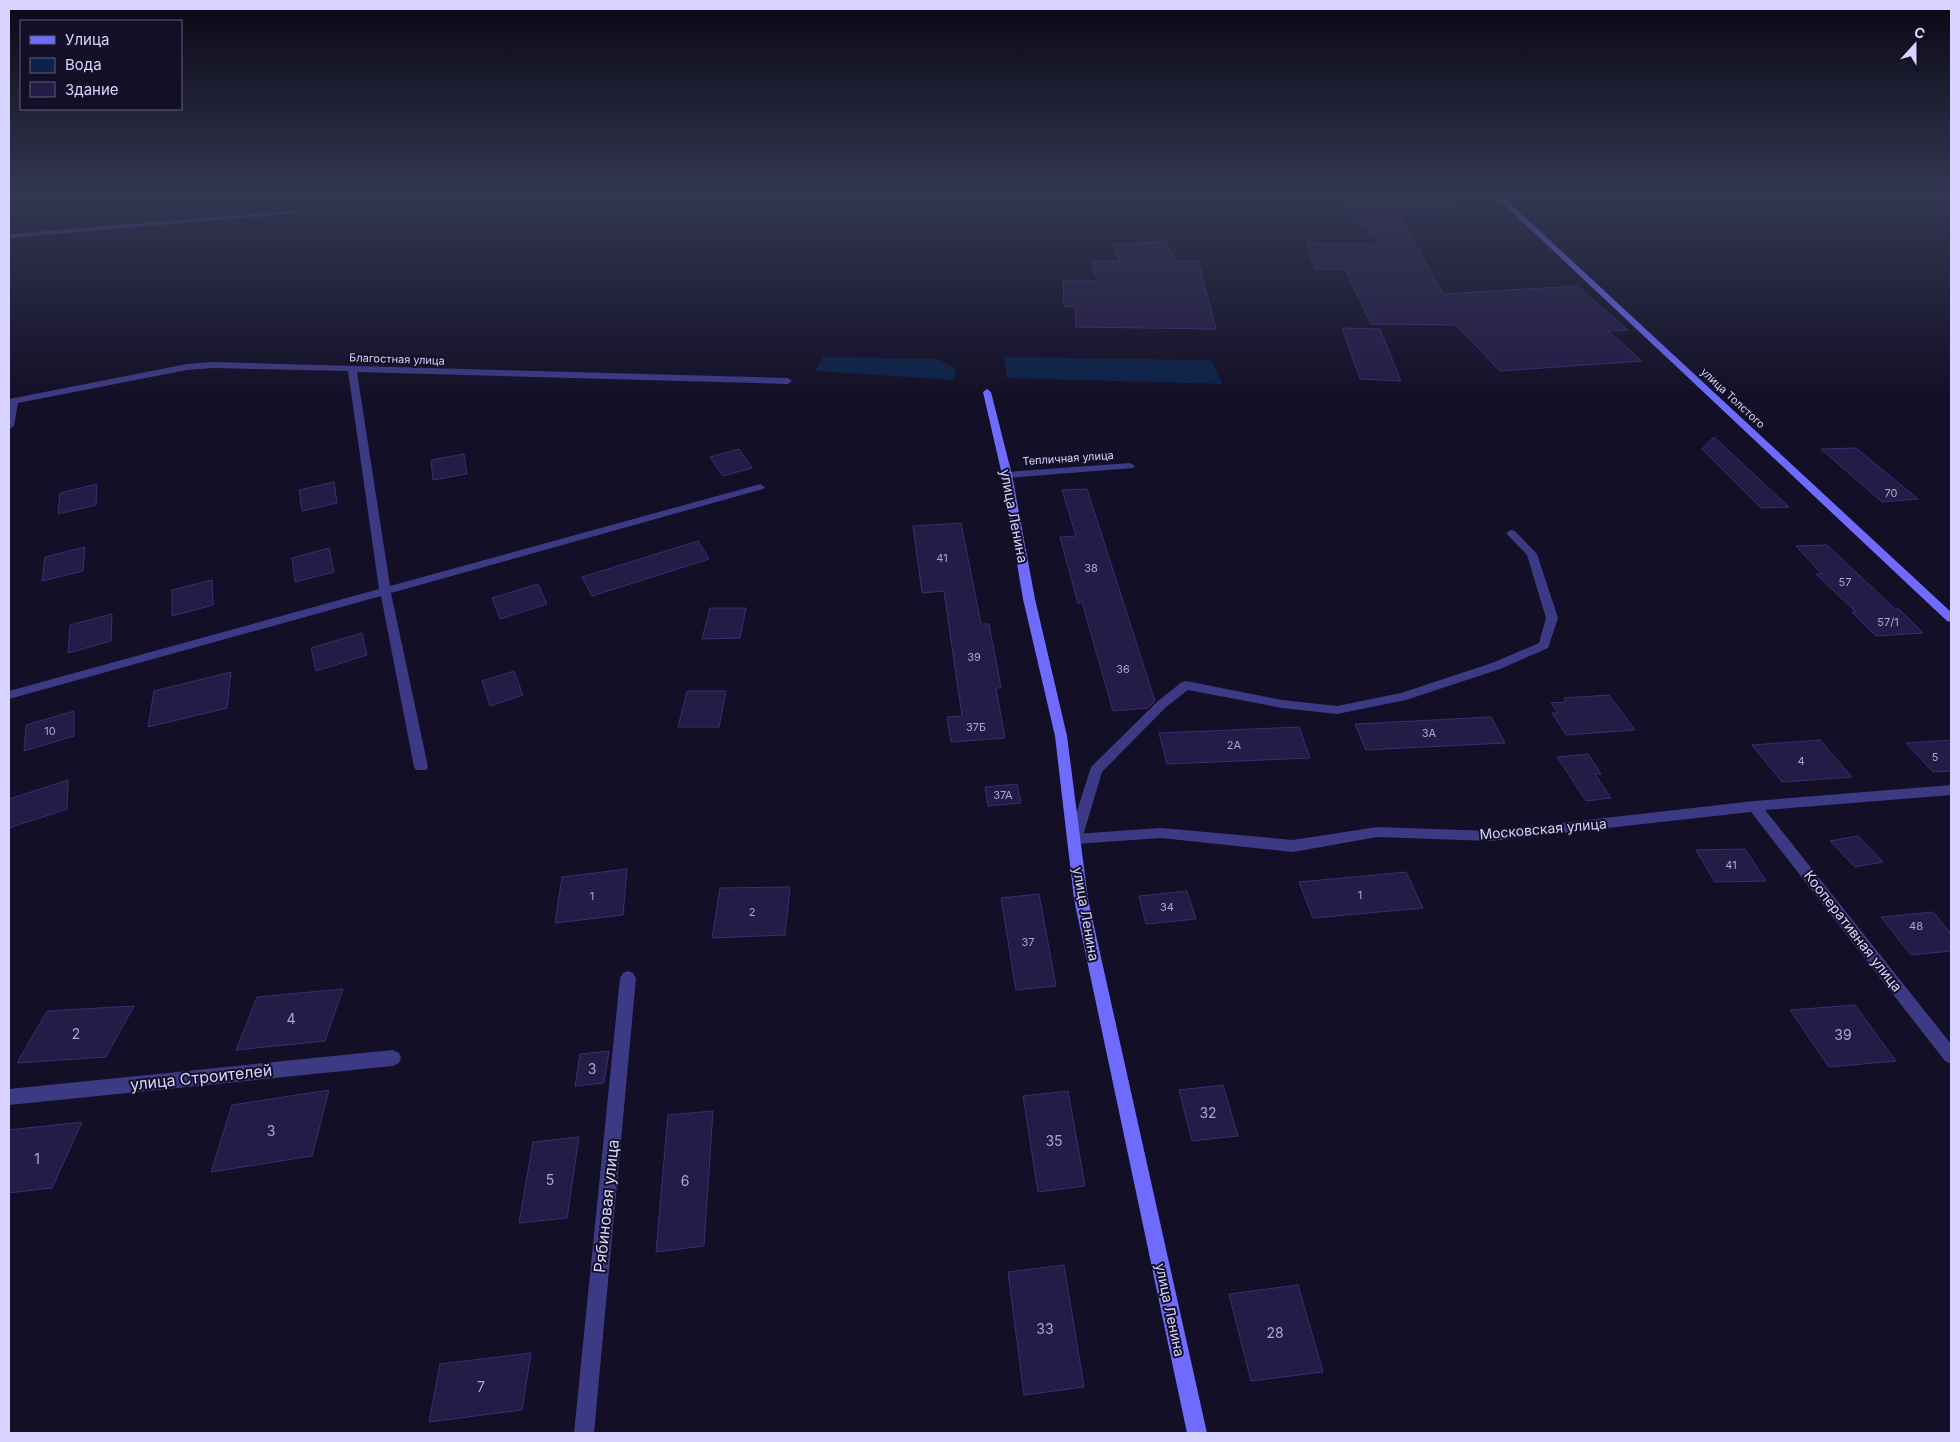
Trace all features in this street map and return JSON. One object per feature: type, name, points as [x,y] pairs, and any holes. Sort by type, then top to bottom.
[{"type":"street","name":"улица Толстого","points":[[1570,263],[1951,618]]},
{"type":"street","name":"Благостная улица","points":[[11,402],[187,367],[213,365],[788,381]]},
{"type":"street","points":[[352,369],[385,590],[422,767]]},
{"type":"street","name":"улица Ленина","points":[[987,392],[1007,474],[1030,599],[1060,736],[1083,908],[1197,1433]]},
{"type":"street","points":[[9,426],[11,402]]},
{"type":"street","name":"Тепличная улица","points":[[1007,474],[1130,466]]},
{"type":"street","points":[[9,695],[760,487]]},
{"type":"street","points":[[1075,840],[1096,770],[1162,704],[1186,685],[1282,704],[1337,710],[1402,697],[1496,666],[1544,646],[1552,618],[1532,554],[1511,533]]},
{"type":"street","name":"Московская улица","points":[[1075,840],[1161,834],[1293,846],[1377,832],[1491,836],[1754,806],[1951,790]]},
{"type":"street","name":"Кооперативная улица","points":[[1754,806],[1951,1056]]},
{"type":"street","name":"Рябиновая улица","points":[[584,1433],[628,978]]},
{"type":"street","name":"улица Строителей","points":[[9,1097],[393,1058]]},
{"type":"water","points":[[823,357],[937,359],[956,369],[954,380],[815,371]]},
{"type":"water","points":[[1004,357],[1211,360],[1223,384],[1007,378]]},
{"type":"building","points":[[1092,263],[1199,263],[1216,329],[1076,327],[1075,307],[1064,306],[1063,281],[1097,281]]},
{"type":"building","points":[[1313,263],[1426,263],[1443,294],[1577,286],[1628,330],[1608,331],[1642,361],[1500,371],[1456,325],[1371,324],[1345,269],[1315,269]]},
{"type":"building","points":[[1342,328],[1380,329],[1401,381],[1360,379]]},
{"type":"building","points":[[1714,437],[1789,507],[1761,508],[1702,449]]},
{"type":"building","points":[[1856,448],[1918,499],[1882,502],[1821,449]]},
{"type":"building","points":[[739,449],[752,468],[723,476],[710,457]]},
{"type":"building","points":[[464,454],[467,474],[433,480],[431,460]]},
{"type":"building","points":[[334,482],[337,503],[302,511],[299,490]]},
{"type":"building","points":[[97,484],[96,505],[58,514],[60,493]]},
{"type":"building","points":[[1087,489],[1155,701],[1148,708],[1113,711],[1082,602],[1078,603],[1060,537],[1076,536],[1062,490]]},
{"type":"building","points":[[961,523],[981,624],[989,624],[1001,688],[996,688],[1005,738],[951,742],[947,717],[962,716],[944,591],[922,593],[913,526]]},
{"type":"building","points":[[698,541],[709,559],[592,596],[582,577]]},
{"type":"building","points":[[1827,545],[1923,633],[1876,636],[1852,612],[1856,612],[1816,574],[1822,574],[1796,546]]},
{"type":"building","points":[[85,547],[83,571],[42,581],[45,557]]},
{"type":"building","points":[[329,548],[334,572],[295,582],[292,558]]},
{"type":"building","points":[[212,580],[213,605],[172,616],[172,590]]},
{"type":"building","points":[[538,584],[547,604],[500,619],[492,598]]},
{"type":"building","points":[[710,608],[746,608],[740,638],[702,639]]},
{"type":"building","points":[[112,614],[111,641],[68,653],[70,625]]},
{"type":"building","points":[[362,633],[367,655],[316,671],[311,648]]},
{"type":"building","points":[[514,671],[523,695],[490,706],[482,681]]},
{"type":"building","points":[[231,672],[227,708],[148,727],[154,691]]},
{"type":"building","points":[[687,691],[726,691],[719,727],[678,727]]},
{"type":"building","points":[[1609,695],[1635,730],[1566,735],[1552,713],[1558,713],[1551,703],[1566,702],[1564,698]]},
{"type":"building","points":[[74,711],[74,736],[24,751],[26,725]]},
{"type":"building","points":[[1491,717],[1505,743],[1366,750],[1355,724]]},
{"type":"building","points":[[1299,727],[1310,758],[1167,764],[1159,733]]},
{"type":"building","points":[[1820,740],[1852,777],[1782,782],[1752,745]]},
{"type":"building","points":[[1951,740],[1951,771],[1933,772],[1906,743]]},
{"type":"building","points":[[1588,754],[1601,774],[1595,774],[1611,798],[1586,801],[1557,757]]},
{"type":"building","points":[[68,780],[67,809],[9,828],[9,799]]},
{"type":"building","points":[[1017,784],[1021,803],[988,806],[985,787]]},
{"type":"building","points":[[1858,836],[1883,862],[1855,867],[1830,841]]},
{"type":"building","points":[[1745,849],[1766,881],[1715,882],[1696,850]]},
{"type":"building","points":[[627,869],[623,915],[555,923],[562,877]]},
{"type":"building","points":[[1406,872],[1423,908],[1313,918],[1299,882]]},
{"type":"building","points":[[790,887],[785,935],[712,938],[720,888]]},
{"type":"building","points":[[1187,891],[1196,919],[1146,924],[1139,896]]},
{"type":"building","points":[[1039,894],[1056,986],[1016,990],[1001,898]]},
{"type":"building","points":[[1933,912],[1951,934],[1951,951],[1911,955],[1881,917]]},
{"type":"building","points":[[343,989],[325,1041],[236,1050],[257,997]]},
{"type":"building","points":[[1855,1005],[1896,1061],[1829,1067],[1790,1010]]},
{"type":"building","points":[[134,1006],[106,1057],[17,1063],[47,1011]]},
{"type":"building","points":[[609,1051],[604,1083],[575,1086],[580,1054]]},
{"type":"building","points":[[1223,1085],[1238,1136],[1192,1141],[1179,1090]]},
{"type":"building","points":[[329,1090],[312,1156],[211,1172],[232,1105]]},
{"type":"building","points":[[1068,1091],[1085,1186],[1038,1192],[1023,1096]]},
{"type":"building","points":[[713,1111],[704,1246],[656,1252],[668,1115]]},
{"type":"building","points":[[82,1122],[52,1188],[9,1193],[9,1130]]},
{"type":"building","points":[[579,1137],[567,1218],[519,1223],[533,1142]]},
{"type":"building","points":[[1064,1265],[1084,1387],[1024,1395],[1008,1272]]},
{"type":"building","points":[[1298,1285],[1323,1372],[1251,1381],[1229,1294]]},
{"type":"building","points":[[531,1353],[522,1410],[429,1422],[440,1364]]}]
